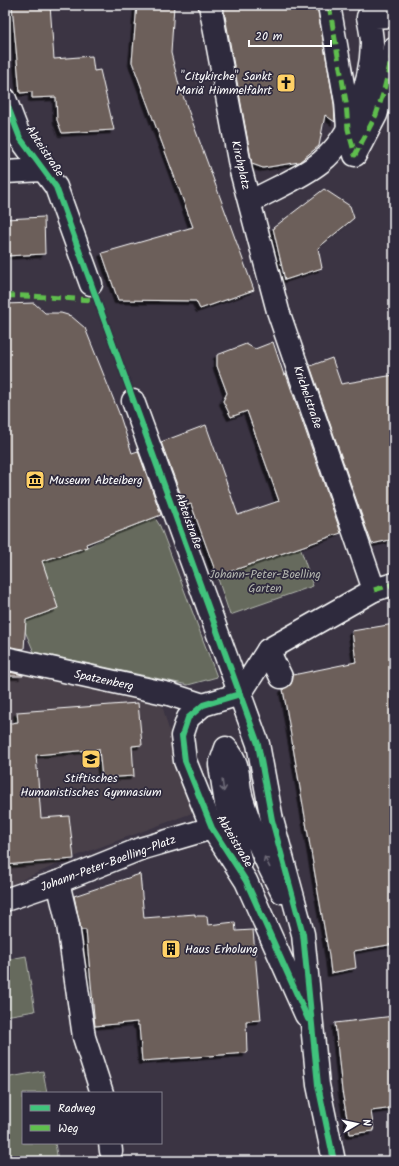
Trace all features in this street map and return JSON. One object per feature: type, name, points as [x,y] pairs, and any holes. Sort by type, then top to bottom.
[{"type":"street","name":"Kirchplatz","points":[[210,5],[241,171],[250,202],[320,162],[341,141],[348,129],[361,97],[370,56],[372,37],[366,11]]},
{"type":"street","points":[[329,5],[346,102],[348,129],[355,155],[376,114],[383,94],[394,48]]},
{"type":"street","points":[[366,11],[394,16]]},
{"type":"street","name":"Abteistraße","points":[[5,99],[20,138],[56,187],[91,284]]},
{"type":"street","name":"Abteistraße","points":[[5,172],[43,170]]},
{"type":"street","name":"Krichelstraße","points":[[240,694],[268,650],[384,587],[278,311],[250,202]]},
{"type":"street","name":"Abteistraße","points":[[133,401],[258,744],[272,820],[303,934],[318,1085],[334,1161]]},
{"type":"street","points":[[268,650],[281,677]]},
{"type":"street","name":"Spatzenberg","points":[[5,658],[169,694],[203,705]]},
{"type":"street","name":"Abteistraße","points":[[240,694],[203,705],[188,718],[182,736],[185,761],[212,828],[246,881],[311,1025]]},
{"type":"street","points":[[246,881],[225,796],[220,765],[226,748],[235,759],[242,798],[258,846],[303,934]]},
{"type":"street","name":"Johann-Peter-Boelling-Platz","points":[[5,900],[58,882],[140,849],[212,828]]},
{"type":"street","points":[[58,882],[68,925],[84,1037],[102,1092]]},
{"type":"shaded area","name":"Stiftisches Humanistisches Gymnasium","points":[[5,670],[162,705],[192,813],[81,854],[5,887]]},
{"type":"green space","points":[[155,518],[160,526],[217,677],[188,685],[34,652],[21,622],[58,608],[42,561],[87,547],[118,531]]},
{"type":"green space","name":"Johann-Peter-Boelling Garten","points":[[300,547],[313,586],[230,615],[217,576]]},
{"type":"green space","points":[[26,956],[35,1011],[5,1016],[5,960]]},
{"type":"green space","points":[[43,1071],[47,1092],[22,1092],[22,1144],[55,1144],[58,1161],[5,1161],[5,1078]]},
{"type":"building","points":[[12,5],[50,5],[54,59],[92,56],[94,71],[100,70],[114,130],[62,133],[57,120],[56,97],[32,98],[32,92],[20,93]]},
{"type":"building","points":[[137,5],[174,5],[171,53],[179,85],[254,290],[200,309],[196,301],[118,300],[102,253],[193,227],[132,62]]},
{"type":"building","name":"\"Citykirche\" Sankt Mariä Himmelfahrt","points":[[223,5],[317,5],[334,104],[335,122],[325,115],[319,146],[299,162],[263,168],[252,164]]},
{"type":"building","points":[[324,189],[350,206],[354,218],[318,248],[322,268],[285,280],[273,228]]},
{"type":"building","points":[[44,217],[45,254],[5,256],[5,219]]},
{"type":"building","points":[[34,303],[45,313],[61,313],[71,316],[85,328],[119,413],[132,453],[138,451],[161,515],[86,544],[87,547],[42,561],[58,608],[26,620],[24,649],[5,646],[5,304]]},
{"type":"building","points":[[273,342],[284,375],[286,374],[341,533],[217,576],[191,504],[185,506],[161,442],[206,425],[238,515],[279,501],[247,411],[231,417],[223,401],[227,393],[217,366],[217,355],[246,344],[255,349]]},
{"type":"building","points":[[332,358],[341,384],[394,375],[394,539],[372,544],[310,366]]},
{"type":"building","points":[[394,624],[394,944],[354,951],[356,968],[331,973],[283,689],[291,684],[293,675],[356,662],[352,631]]},
{"type":"building","points":[[5,671],[23,675],[23,676],[5,676]]},
{"type":"building","points":[[138,703],[142,745],[132,746],[134,776],[102,778],[99,749],[36,755],[41,818],[69,816],[74,859],[5,865],[5,724],[18,722],[17,712]]},
{"type":"building","name":"Haus Erholung","points":[[140,874],[144,918],[195,914],[195,916],[207,916],[208,925],[235,922],[236,931],[253,930],[261,1020],[246,1021],[247,1053],[142,1061],[139,1025],[137,1025],[137,1022],[95,1026],[86,930],[81,930],[74,896]]},
{"type":"building","points":[[394,1016],[394,1108],[371,1111],[374,1131],[350,1134],[342,1091],[335,1023]]},
{"type":"marked path","points":[[329,5],[346,102],[348,129],[355,155],[376,115],[383,94],[394,48]]},
{"type":"marked path","points":[[5,296],[96,300]]},
{"type":"marked path","points":[[374,590],[394,584]]},
{"type":"cycle path","points":[[5,99],[20,138],[56,187],[258,744],[272,820],[303,934],[318,1085],[334,1161]]},
{"type":"cycle path","points":[[240,694],[203,705],[188,718],[182,736],[185,761],[212,828],[246,881],[308,1019]]},
{"type":"place","name":"\"Citykirche\" Sankt Mariä Himmelfahrt","points":[[286,83]]},
{"type":"place","name":"Museum Abteiberg","points":[[35,480]]},
{"type":"place","name":"Stiftisches Humanistisches Gymnasium","points":[[91,759]]},
{"type":"place","name":"Haus Erholung","points":[[171,949]]}]
